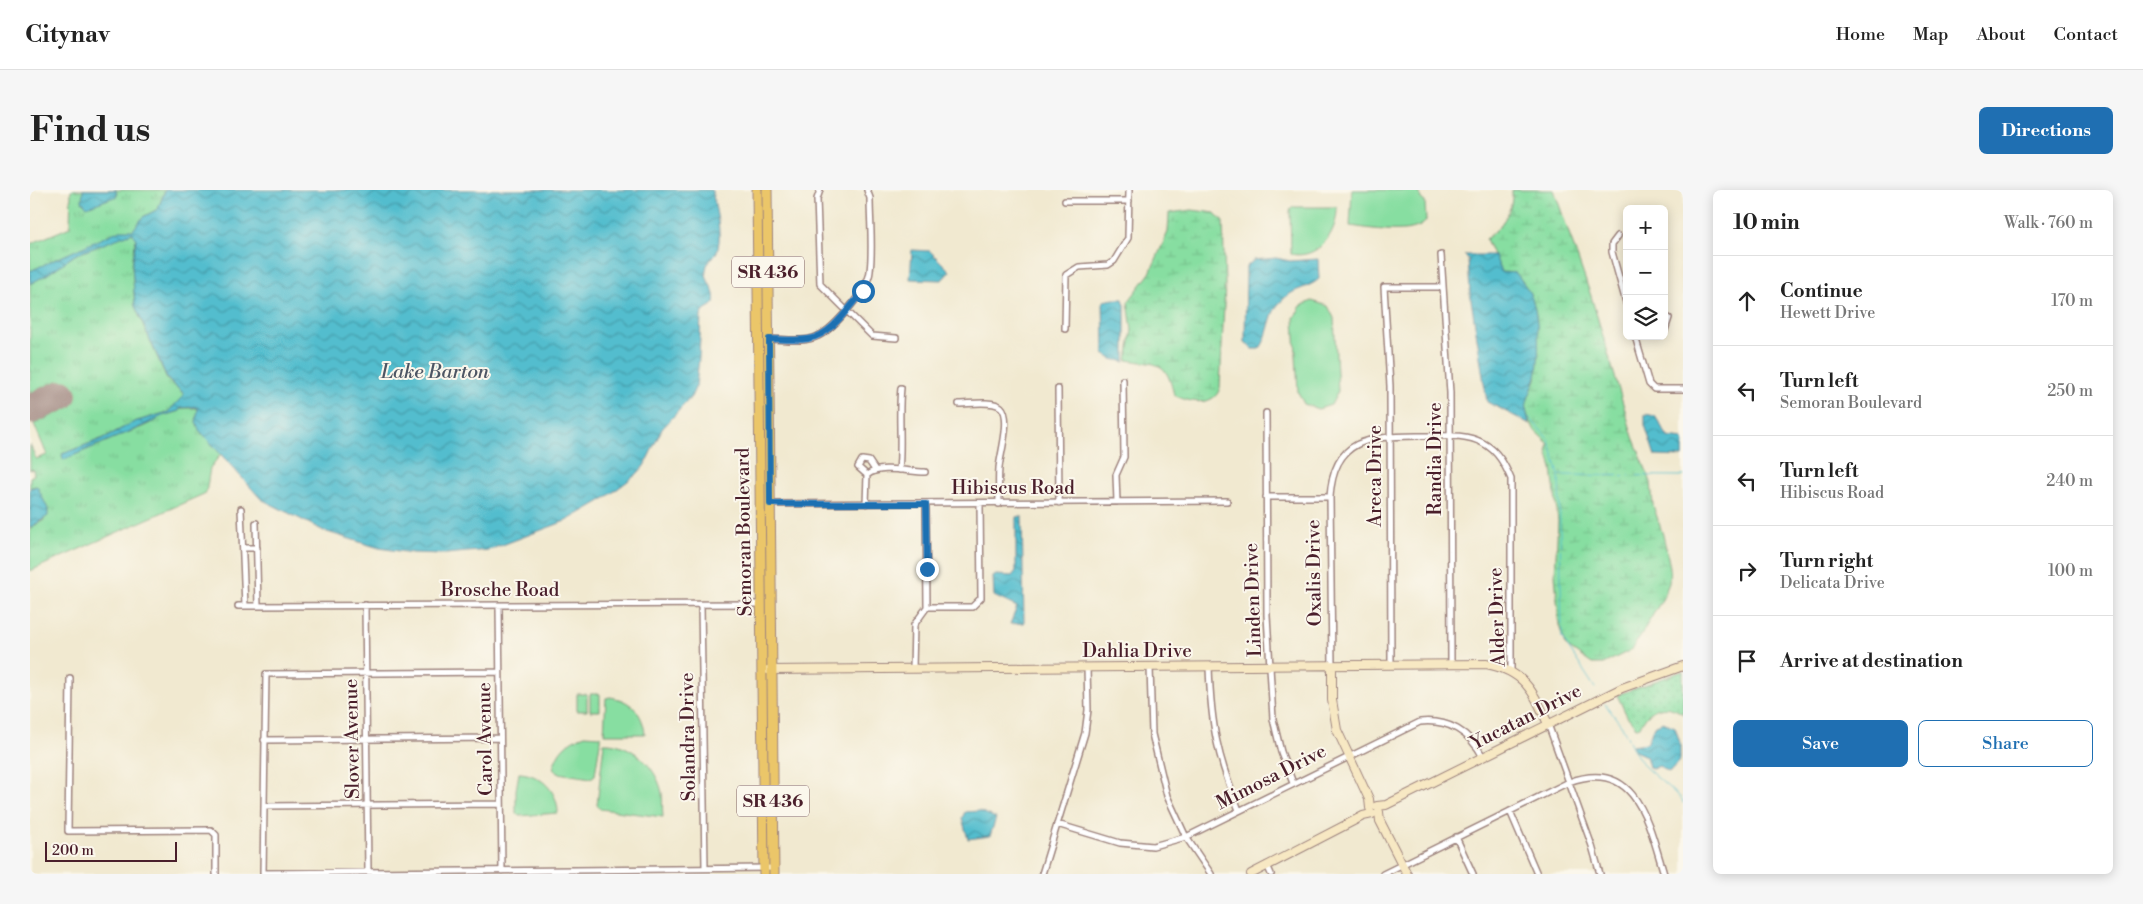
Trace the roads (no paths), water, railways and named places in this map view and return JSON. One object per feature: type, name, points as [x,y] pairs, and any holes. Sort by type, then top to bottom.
[{"type":"main road","name":"SR 436","points":[[758,190],[759,325],[764,339]]},
{"type":"main road","name":"Semoran Boulevard","points":[[767,190],[760,507],[762,670],[769,871]]},
{"type":"main road","name":"Semoran Boulevard","points":[[764,339],[769,353],[772,670],[769,871]]},
{"type":"main road","points":[[760,482],[763,496],[770,504]]},
{"type":"main road","points":[[760,507],[768,515],[770,528]]},
{"type":"street","points":[[820,190],[817,199],[820,284],[872,336],[896,338]]},
{"type":"street","points":[[764,339],[808,339],[818,336],[828,329],[863,291],[870,272],[870,198],[868,190]]},
{"type":"street","points":[[1065,329],[1066,275],[1079,267],[1108,265],[1114,261],[1128,238],[1129,190]]},
{"type":"street","points":[[1065,201],[1129,201]]},
{"type":"street","points":[[1618,236],[1612,244],[1612,252],[1624,295]]},
{"type":"street","name":"Randia Drive","points":[[1441,255],[1450,393],[1451,664]]},
{"type":"street","name":"Areca Drive","points":[[1391,665],[1390,386],[1384,287],[1442,287]]},
{"type":"street","points":[[1636,340],[1649,384],[1654,388],[1683,389]]},
{"type":"street","points":[[1117,502],[1116,475],[1124,457],[1123,380]]},
{"type":"street","points":[[899,470],[901,388]]},
{"type":"street","points":[[1058,389],[1059,503]]},
{"type":"street","points":[[959,404],[996,404],[1002,408],[1005,436],[999,467],[999,504]]},
{"type":"street","name":"Linden Drive","points":[[1266,413],[1266,498],[1273,719],[1281,752],[1293,783]]},
{"type":"street","name":"Oxalis Drive","points":[[1407,874],[1380,822],[1337,730],[1332,700],[1331,476],[1338,461],[1357,443],[1373,437],[1450,436]]},
{"type":"street","name":"Alder Drive","points":[[1450,436],[1469,437],[1485,444],[1505,464],[1511,479],[1511,671],[1534,692],[1548,724],[1592,846],[1600,874]]},
{"type":"street","points":[[867,474],[858,467],[862,460],[869,461],[875,470]]},
{"type":"street","points":[[867,474],[875,470],[925,472]]},
{"type":"street","points":[[866,504],[867,474]]},
{"type":"street","points":[[1266,498],[1330,497]]},
{"type":"street","name":"Hibiscus Road","points":[[770,504],[999,504],[1227,501]]},
{"type":"street","points":[[912,669],[914,624],[927,607],[926,504]]},
{"type":"street","points":[[927,607],[972,607],[982,598],[980,504]]},
{"type":"street","points":[[241,509],[245,606]]},
{"type":"street","points":[[256,523],[258,606]]},
{"type":"street","points":[[243,548],[256,548]]},
{"type":"street","name":"Brosche Road","points":[[238,606],[761,604]]},
{"type":"street","name":"Slover Avenue","points":[[365,605],[368,872]]},
{"type":"street","name":"Solandra Drive","points":[[701,605],[705,868]]},
{"type":"street","name":"Carol Avenue","points":[[498,606],[502,870]]},
{"type":"street","name":"Dahlia Drive","points":[[762,670],[1486,664],[1511,671]]},
{"type":"street","name":"Yucatan Drive","points":[[1251,874],[1375,808],[1622,688],[1683,666]]},
{"type":"street","points":[[1042,874],[1085,733],[1088,710],[1086,667]]},
{"type":"street","points":[[1150,667],[1152,734],[1167,796],[1186,837],[1212,874]]},
{"type":"street","points":[[1209,667],[1211,715],[1215,738],[1223,770],[1239,810]]},
{"type":"street","points":[[499,672],[266,674],[264,872],[502,870],[590,872],[705,868],[769,871]]},
{"type":"street","points":[[70,678],[68,831],[211,830],[216,835],[216,874]]},
{"type":"street","name":"Mimosa Drive","points":[[1057,824],[1120,843],[1153,846],[1186,837],[1410,725],[1430,721],[1447,724],[1462,731],[1475,743],[1483,757]]},
{"type":"street","points":[[264,740],[500,738]]},
{"type":"street","points":[[1383,874],[1569,782],[1586,776],[1604,777],[1622,784],[1635,796],[1648,822],[1664,874]]},
{"type":"street","points":[[264,806],[501,804]]},
{"type":"street","points":[[1510,811],[1529,851],[1537,874]]},
{"type":"street","points":[[1456,837],[1473,874]]},
{"type":"street","points":[[1267,865],[1271,874]]},
{"type":"water","points":[[83,190],[116,190],[117,196],[87,207],[82,201]]},
{"type":"water","name":"Lake Barton","points":[[165,190],[712,190],[718,219],[719,241],[717,251],[706,267],[706,276],[715,299],[714,304],[704,310],[701,316],[696,386],[691,397],[662,429],[644,466],[637,474],[604,499],[568,520],[489,550],[446,554],[412,553],[379,548],[324,531],[261,499],[199,430],[196,422],[198,408],[194,407],[181,408],[179,411],[159,417],[157,420],[63,460],[62,454],[104,438],[134,422],[168,412],[184,395],[167,378],[135,306],[132,265],[136,239],[132,233],[75,255],[30,284],[30,271],[120,230],[133,230],[143,217],[158,209]]},
{"type":"water","points":[[912,250],[930,251],[950,271],[942,280],[910,279]]},
{"type":"water","points":[[1464,255],[1495,255],[1501,272],[1516,273],[1531,296],[1536,314],[1538,362],[1535,380],[1526,406],[1530,424],[1487,402],[1470,293],[1468,259]]},
{"type":"water","points":[[1276,258],[1290,261],[1318,259],[1319,279],[1288,295],[1277,306],[1262,345],[1259,349],[1253,349],[1245,342],[1246,267],[1254,260]]},
{"type":"water","points":[[1123,299],[1125,305],[1125,362],[1112,359],[1104,354],[1103,301]]},
{"type":"water","points":[[1645,414],[1655,416],[1668,437],[1683,439],[1683,457],[1655,456],[1645,425]]},
{"type":"water","points":[[37,486],[48,509],[48,516],[30,528],[30,488]]},
{"type":"water","points":[[1022,516],[1024,623],[1010,624],[1017,607],[994,596],[993,577],[996,575],[1012,576],[1016,571],[1016,517]]},
{"type":"water","points":[[1663,722],[1675,727],[1680,743],[1680,760],[1669,772],[1659,766],[1652,769],[1649,767],[1646,756],[1635,751],[1632,745],[1647,743],[1654,726]]},
{"type":"water","points":[[979,811],[996,818],[990,836],[968,839],[962,818],[965,812]]},
{"type":"waterway","points":[[1529,417],[1549,440],[1559,475],[1562,638],[1595,688]]},
{"type":"waterway","points":[[1560,475],[1683,476]]},
{"type":"waterway","points":[[1605,704],[1622,726],[1634,751],[1645,767],[1682,799],[1683,803]]}]
